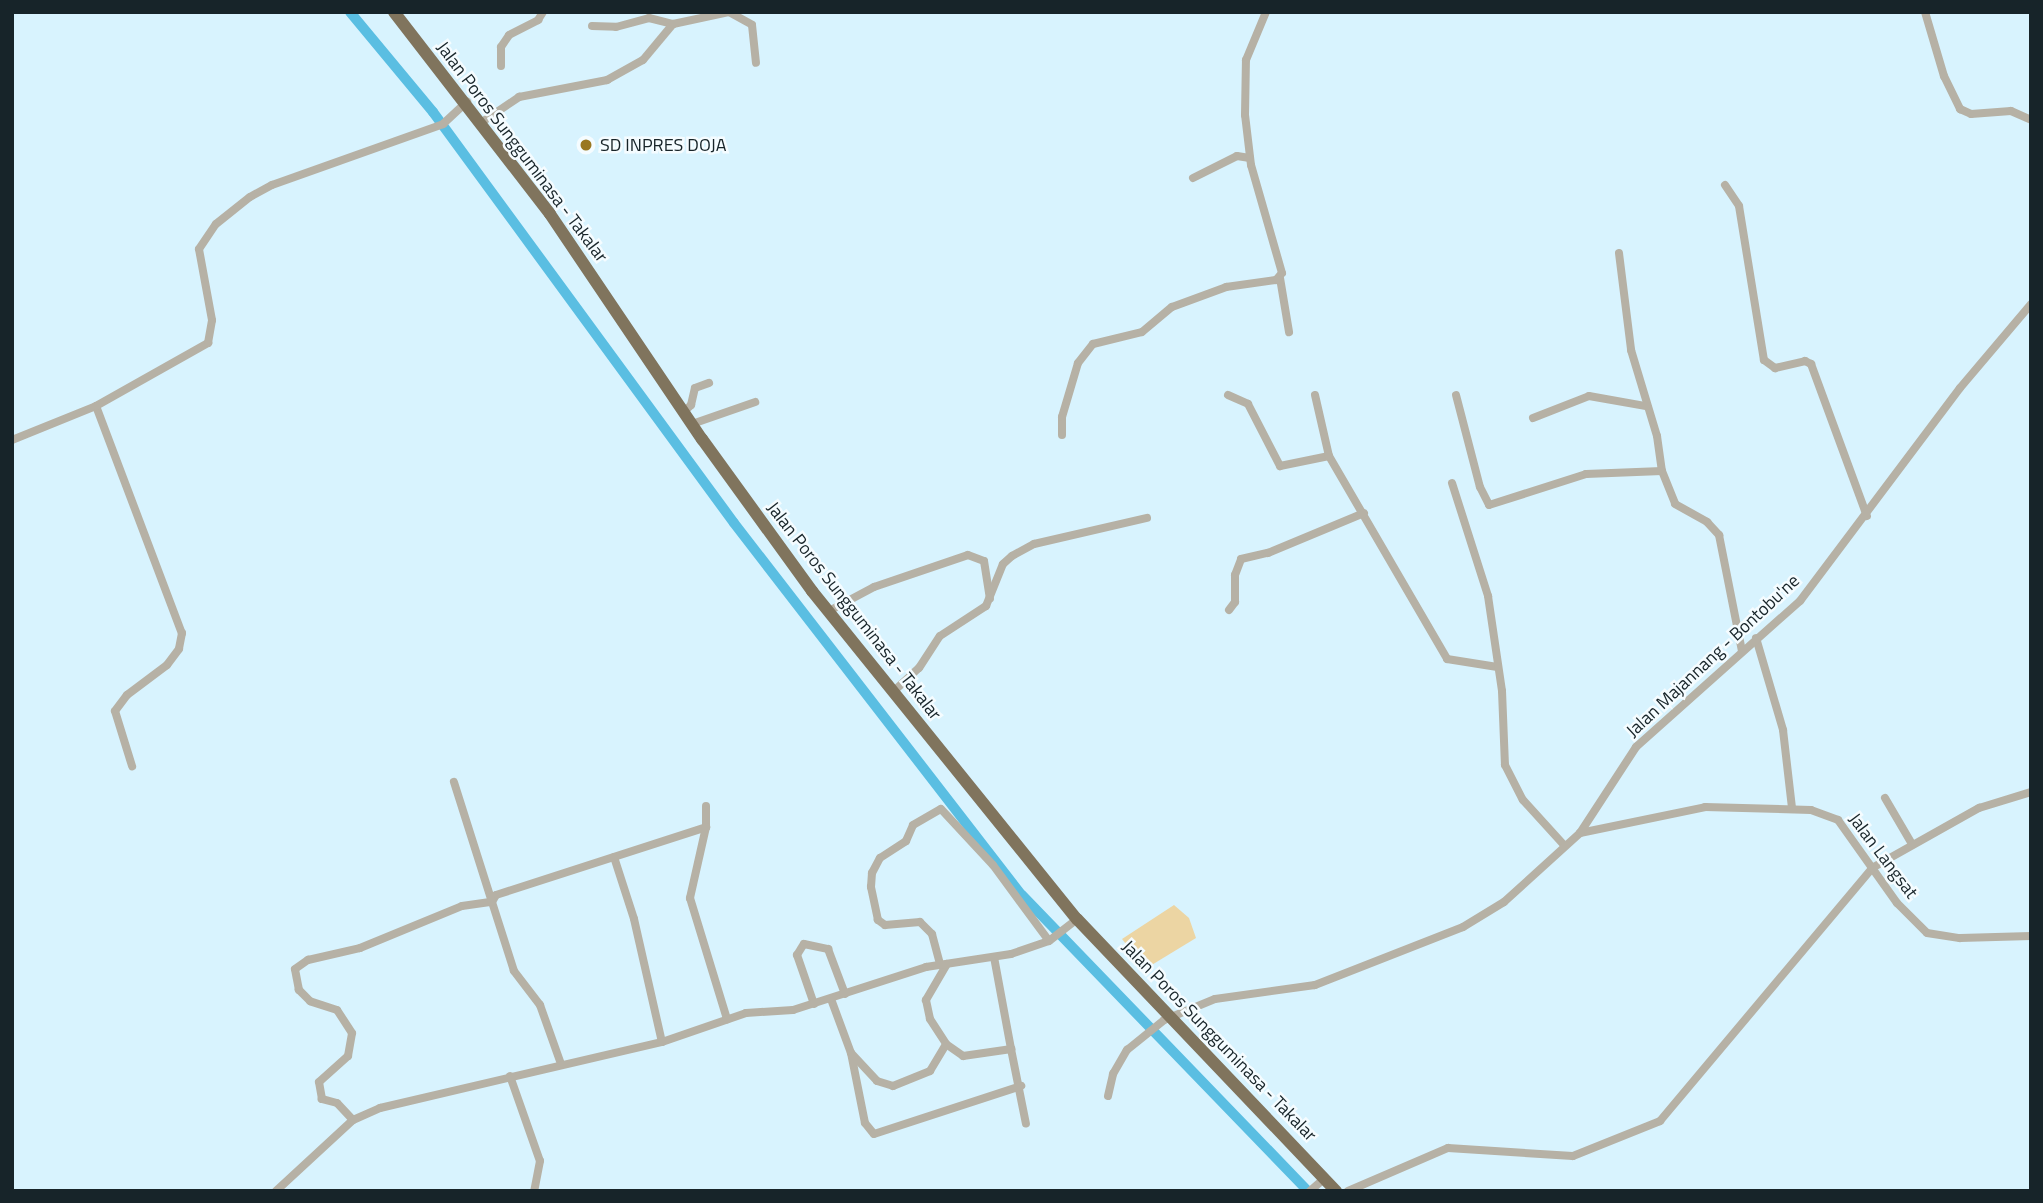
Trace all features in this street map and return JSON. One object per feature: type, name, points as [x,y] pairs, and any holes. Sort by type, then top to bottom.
[{"type":"highway","name":"Jalan Poros Sungguminasa - Takalar","points":[[394,12],[463,106],[482,122],[692,424],[829,611],[1074,922],[1322,1181],[1336,1191]]},
{"type":"street","points":[[501,66],[501,47],[509,35],[538,20],[543,12]]},
{"type":"street","points":[[592,26],[616,27],[649,18],[673,24],[729,12],[751,22],[756,63]]},
{"type":"street","points":[[1266,12],[1251,41],[1245,71],[1250,158],[1282,268],[1280,278],[1289,332]]},
{"type":"street","points":[[1925,12],[1931,42],[1960,109],[1971,114],[2011,111],[2031,120]]},
{"type":"street","points":[[482,122],[519,97],[607,80],[643,60],[673,24]]},
{"type":"street","points":[[12,440],[96,406],[208,343],[212,320],[198,255],[202,240],[216,224],[272,185],[443,124],[463,106]]},
{"type":"street","points":[[1193,178],[1237,156],[1250,158]]},
{"type":"street","points":[[1725,185],[1739,206],[1764,360],[1775,368],[1805,361],[1811,364],[1867,516]]},
{"type":"street","points":[[1619,253],[1624,311],[1646,406],[1657,436],[1662,471],[1675,504],[1707,522],[1719,535],[1742,651]]},
{"type":"street","points":[[1062,435],[1062,417],[1078,363],[1093,344],[1142,332],[1172,307],[1226,287],[1280,278]]},
{"type":"street","name":"Jalan Majannang - Bontobu'ne","points":[[1108,1096],[1117,1065],[1148,1032],[1168,1019],[1215,999],[1302,989],[1463,927],[1504,902],[1580,833],[1636,747],[1800,601],[1867,516],[1960,388],[2031,304]]},
{"type":"street","points":[[684,412],[691,405],[695,388],[709,383]]},
{"type":"street","points":[[1228,395],[1248,404],[1280,466],[1329,456]]},
{"type":"street","points":[[1315,395],[1329,456],[1447,659],[1497,667]]},
{"type":"street","points":[[1456,395],[1480,488],[1489,505],[1593,472],[1662,471]]},
{"type":"street","points":[[1533,418],[1589,396],[1646,406]]},
{"type":"street","points":[[692,424],[755,402]]},
{"type":"street","points":[[96,406],[182,633],[179,649],[167,664],[127,695],[115,711],[132,766]]},
{"type":"street","points":[[1452,483],[1484,583],[1497,667],[1506,765],[1523,800],[1564,845]]},
{"type":"street","points":[[1229,610],[1235,602],[1235,575],[1241,559],[1268,553],[1364,513]]},
{"type":"street","points":[[894,691],[919,668],[940,636],[963,624],[990,601],[1003,564],[1021,549],[1147,517]]},
{"type":"street","points":[[829,611],[874,587],[968,555],[984,561],[990,601]]},
{"type":"street","points":[[1756,638],[1783,730],[1792,808]]},
{"type":"street","points":[[454,782],[514,971],[540,1005],[561,1064]]},
{"type":"street","points":[[1348,1191],[1448,1148],[1573,1156],[1660,1121],[1872,868],[1990,803],[2031,792]]},
{"type":"street","points":[[1885,798],[1912,844]]},
{"type":"street","points":[[706,806],[706,827],[690,898],[727,1019]]},
{"type":"street","name":"Jalan Langsat","points":[[1580,833],[1705,807],[1792,808],[1838,820],[1897,903],[1927,933],[1960,938],[2031,936]]},
{"type":"street","points":[[944,963],[932,934],[920,922],[906,920],[885,925],[878,920],[871,887],[880,858],[906,841],[913,825],[941,809],[993,865],[1052,939]]},
{"type":"street","points":[[352,1120],[337,1103],[322,1099],[319,1082],[348,1056],[352,1033],[337,1010],[310,1001],[299,990],[295,969],[308,960],[360,948],[462,906],[492,901],[508,888],[614,857],[678,832],[706,827]]},
{"type":"street","points":[[614,857],[634,919],[662,1042]]},
{"type":"street","points":[[276,1191],[352,1120],[380,1108],[662,1042],[727,1019],[814,1004],[944,963],[993,957],[1052,939],[1074,922]]},
{"type":"street","points":[[814,1004],[797,954],[804,944],[828,949],[845,994]]},
{"type":"street","points":[[993,957],[1021,1086],[1026,1125]]},
{"type":"street","points":[[944,963],[926,1000],[930,1020],[946,1044],[968,1057],[1011,1048]]},
{"type":"street","points":[[831,999],[851,1053],[865,1124],[878,1135],[1021,1086]]},
{"type":"street","points":[[851,1053],[877,1081],[893,1086],[930,1071],[946,1044]]},
{"type":"street","points":[[510,1076],[540,1161],[534,1191]]},
{"type":"street","points":[[1310,1191],[1322,1181]]},
{"type":"shaded area","points":[[1174,905],[1189,918],[1196,938],[1150,966],[1140,962],[1122,939]]},
{"type":"waterway","points":[[350,12],[433,112],[734,523],[1022,895],[1308,1191]]},
{"type":"place","name":"SD INPRES DOJA","points":[[586,145]]}]
